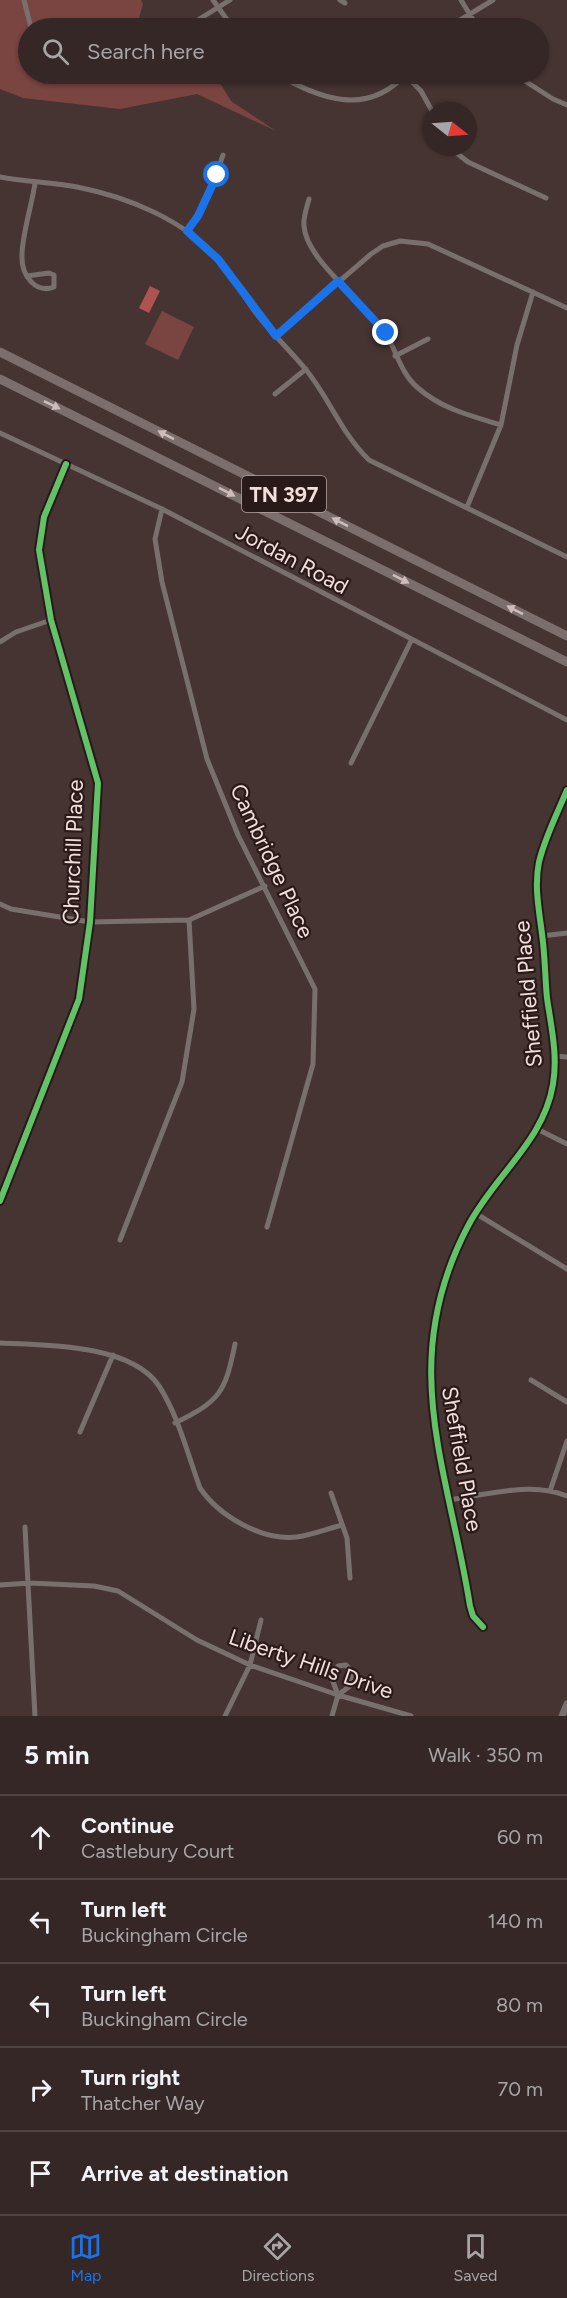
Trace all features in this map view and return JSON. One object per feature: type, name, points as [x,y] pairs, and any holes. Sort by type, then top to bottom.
[{"type":"highway","name":"TN 397","points":[[0,352],[567,636]]},
{"type":"highway","name":"TN 397","points":[[0,379],[567,662]]},
{"type":"street","points":[[24,0],[28,18]]},
{"type":"street","points":[[213,0],[226,18]]},
{"type":"street","points":[[200,18],[230,0]]},
{"type":"street","points":[[461,0],[472,18]]},
{"type":"street","points":[[465,18],[493,0]]},
{"type":"street","points":[[298,84],[326,97],[342,100],[377,95],[392,84]]},
{"type":"street","points":[[414,84],[427,102]]},
{"type":"street","points":[[530,84],[567,105]]},
{"type":"street","points":[[187,231],[208,198],[223,155]]},
{"type":"street","points":[[460,156],[468,162],[546,198]]},
{"type":"street","points":[[0,177],[75,187],[106,195],[151,211],[187,231],[218,259],[276,336],[306,369],[323,392],[351,443],[369,460],[567,557]]},
{"type":"street","points":[[27,276],[49,273],[54,276],[54,287],[40,288],[27,276],[22,257],[35,183]]},
{"type":"street","points":[[309,199],[303,225],[306,238],[338,281],[386,333],[395,356],[412,381],[449,409],[501,425]]},
{"type":"street","points":[[276,336],[338,281],[383,246],[412,241],[428,244],[567,308]]},
{"type":"street","points":[[467,507],[501,425],[517,345],[533,292]]},
{"type":"street","points":[[395,356],[428,339]]},
{"type":"street","points":[[275,394],[306,369]]},
{"type":"street","name":"Jordan Road","points":[[0,433],[162,509],[411,641],[567,720]]},
{"type":"street","name":"Churchill Place","points":[[0,1201],[79,999],[90,922],[98,783],[51,620],[39,550],[44,517],[66,464]]},
{"type":"street","name":"Cambridge Place","points":[[162,509],[155,539],[162,582],[207,759],[238,835],[315,989],[313,1064],[267,1227]]},
{"type":"street","points":[[0,642],[16,632],[51,620]]},
{"type":"street","points":[[351,763],[411,641]]},
{"type":"street","name":"Sheffield Place","points":[[483,1628],[473,1616],[470,1606],[441,1468],[431,1403],[432,1335],[448,1273],[475,1213],[486,1194],[539,1130],[551,1094],[555,1056],[537,891],[539,863],[567,790]]},
{"type":"street","points":[[0,904],[11,909],[90,922],[189,920],[265,886]]},
{"type":"street","points":[[120,1240],[182,1082],[194,1009],[189,920]]},
{"type":"street","points":[[542,936],[567,933]]},
{"type":"street","points":[[555,1056],[567,1057]]},
{"type":"street","points":[[539,1130],[567,1144]]},
{"type":"street","points":[[475,1213],[567,1269]]},
{"type":"street","points":[[0,1343],[113,1355],[133,1363],[159,1385],[200,1488],[206,1497],[234,1519],[282,1537],[296,1537],[342,1525]]},
{"type":"street","points":[[175,1423],[207,1407],[220,1393],[229,1374],[235,1344]]},
{"type":"street","points":[[80,1432],[113,1355]]},
{"type":"street","points":[[531,1380],[567,1402]]},
{"type":"street","points":[[550,1491],[567,1441]]},
{"type":"street","points":[[449,1500],[520,1490],[550,1491],[567,1496]]},
{"type":"street","points":[[331,1493],[350,1552],[350,1578]]},
{"type":"street","points":[[25,1527],[30,1582],[35,1716]]},
{"type":"street","name":"Liberty Hills Drive","points":[[0,1586],[30,1582],[94,1586],[118,1591],[197,1640],[250,1665],[338,1695],[411,1716]]},
{"type":"street","points":[[225,1716],[250,1665],[261,1620]]},
{"type":"street","points":[[332,1716],[338,1695],[332,1679],[338,1666],[346,1665],[352,1672],[350,1686],[338,1695]]},
{"type":"street","points":[[562,1716],[567,1704]]},
{"type":"shaded area","points":[[0,0],[141,0],[143,4],[139,18],[18,18],[18,84],[221,84],[231,101],[276,131],[197,94],[120,109],[23,98],[0,89]]},
{"type":"shaded area","points":[[150,286],[160,291],[149,313],[139,308]]},
{"type":"shaded area","points":[[162,311],[194,327],[178,360],[145,344]]},
{"type":"cycle path","points":[[0,1201],[79,999],[90,922],[98,783],[51,620],[39,550],[44,517],[66,464]]},
{"type":"cycle path","points":[[483,1627],[473,1616],[470,1606],[441,1461],[434,1415],[431,1370],[435,1324],[447,1276],[468,1226],[540,1123],[553,1084],[554,1051],[537,880],[544,844],[567,790]]},
{"type":"route","points":[[217,175],[208,198],[187,231],[218,259],[239,285],[255,312],[276,336],[338,281],[386,333]]}]
